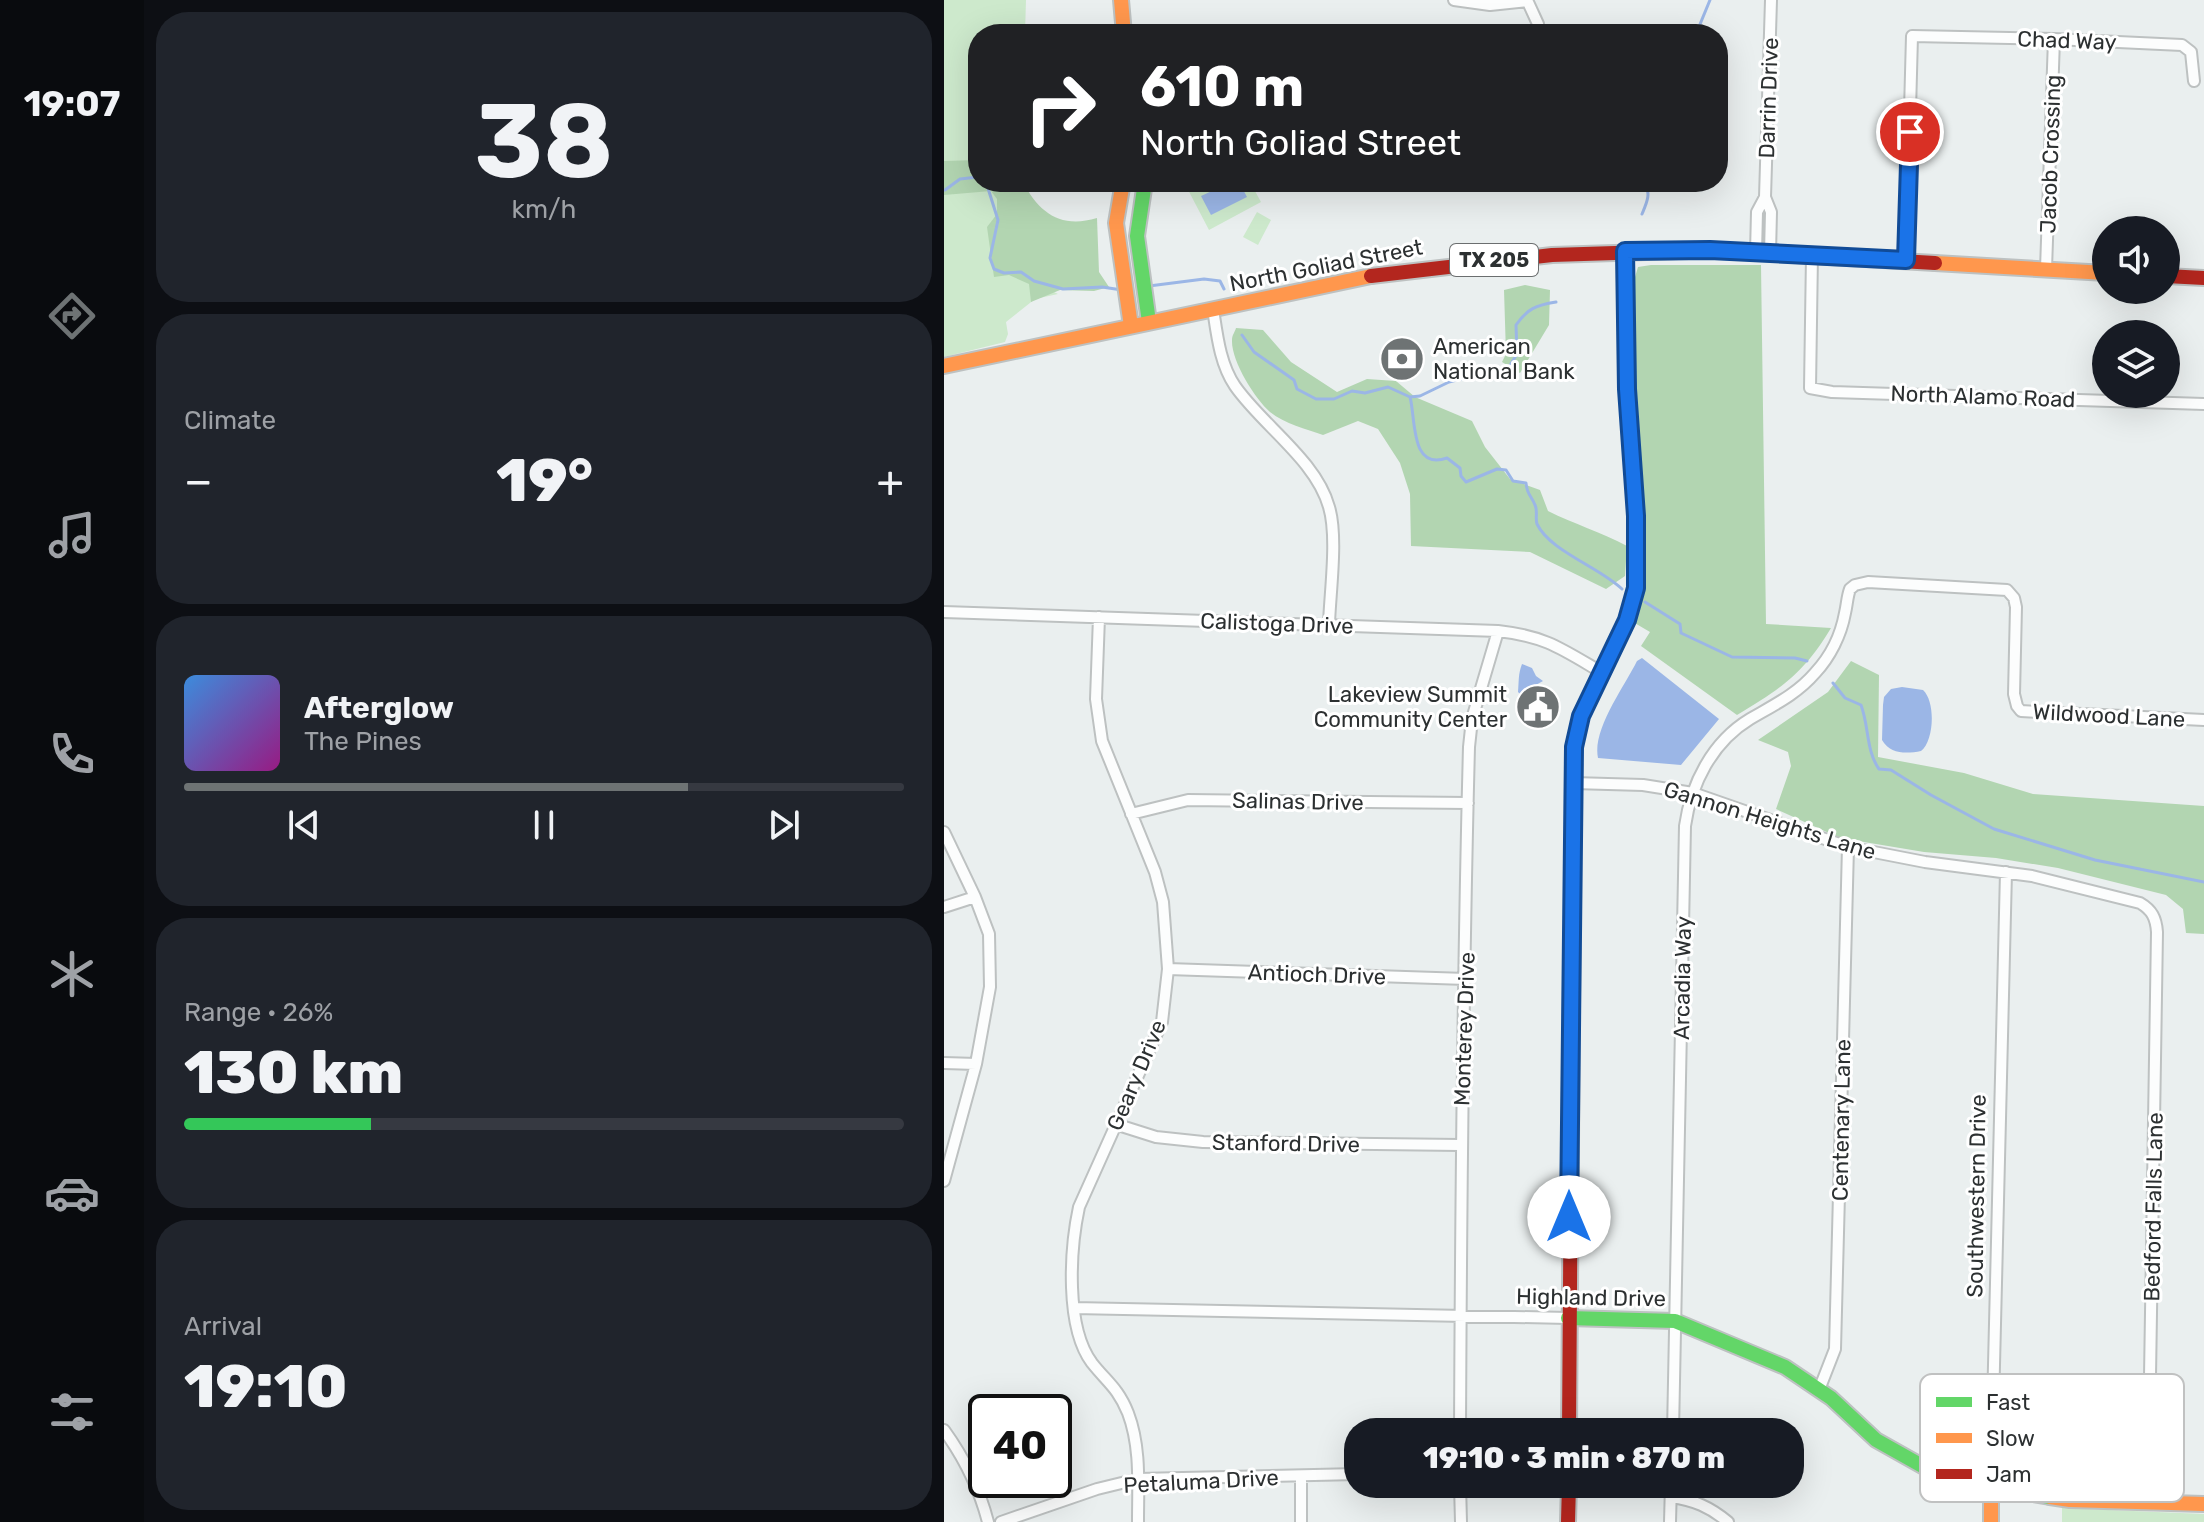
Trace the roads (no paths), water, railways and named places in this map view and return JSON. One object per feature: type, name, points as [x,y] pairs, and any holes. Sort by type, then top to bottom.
[{"type":"street","points":[[1121,0],[1123,24]]},
{"type":"street","points":[[1454,0],[1490,5],[1527,0],[1538,24]]},
{"type":"street","name":"Darrin Drive","points":[[1763,252],[1771,212],[1765,197],[1771,0]]},
{"type":"street","name":"Chad Way","points":[[1906,260],[1912,36],[2182,45],[2191,52],[2194,81]]},
{"type":"street","name":"Jacob Crossing","points":[[2046,269],[2054,39]]},
{"type":"street","points":[[1121,192],[1116,223],[1131,326]]},
{"type":"street","points":[[1144,192],[1137,236],[1149,322]]},
{"type":"street","points":[[1569,1418],[1574,747],[1581,716],[1627,620],[1636,588],[1636,516],[1627,389],[1625,251]]},
{"type":"street","name":"North Goliad Street","points":[[944,366],[1328,284],[1488,260],[1625,251],[1763,252],[2092,272]]},
{"type":"street","name":"North Alamo Road","points":[[1812,255],[1810,388],[1832,392],[2204,404]]},
{"type":"street","points":[[2180,277],[2204,278]]},
{"type":"street","points":[[1213,309],[1222,359],[1235,386],[1319,483],[1330,508],[1329,624]]},
{"type":"street","name":"Arcadia Way","points":[[1673,1418],[1685,826],[1693,793],[1706,764],[1730,734],[1746,721],[1784,700],[1817,671],[1830,654],[1838,635],[1850,589],[1868,582],[2001,588],[2011,593],[2016,607],[2014,694],[2017,706]]},
{"type":"street","name":"Calistoga Drive","points":[[944,612],[1498,631],[1528,634],[1548,641],[1601,672]]},
{"type":"street","name":"Geary Drive","points":[[1099,617],[1096,699],[1099,726],[1102,741],[1155,872],[1163,902],[1168,969],[1162,1022],[1079,1207],[1074,1231],[1074,1308],[1079,1338],[1092,1362],[1116,1387],[1136,1438],[1138,1522]]},
{"type":"street","name":"Monterey Drive","points":[[1460,1418],[1460,1145],[1469,747],[1472,719],[1498,631]]},
{"type":"street","name":"Wildwood Lane","points":[[2017,706],[2027,713],[2204,720]]},
{"type":"street","name":"Gannon Heights Lane","points":[[1573,783],[1643,785],[1693,793],[1848,847],[1925,862],[2045,878],[2140,903],[2151,912]]},
{"type":"street","name":"Salinas Drive","points":[[1131,814],[1188,800],[1468,803]]},
{"type":"street","points":[[944,832],[989,934],[990,987],[976,1064],[944,1181]]},
{"type":"street","name":"Centenary Lane","points":[[1819,1390],[1835,1349],[1848,847]]},
{"type":"street","name":"Southwestern Drive","points":[[1994,1374],[2006,872]]},
{"type":"street","points":[[944,907],[975,897]]},
{"type":"street","name":"Bedford Falls Lane","points":[[2150,1374],[2157,932],[2157,922],[2151,912]]},
{"type":"street","name":"Antioch Drive","points":[[1168,969],[1466,979]]},
{"type":"street","points":[[944,1063],[976,1064]]},
{"type":"street","name":"Stanford Drive","points":[[1115,1124],[1156,1137],[1203,1142],[1460,1145]]},
{"type":"street","name":"Highland Drive","points":[[1074,1308],[1675,1321],[1785,1367],[1819,1390],[1876,1440],[1920,1465]]},
{"type":"street","points":[[944,1430],[965,1460],[980,1491],[988,1522]]},
{"type":"street","name":"Petaluma Drive","points":[[1001,1522],[1097,1489],[1138,1479],[1344,1474]]},
{"type":"street","points":[[1301,1476],[1301,1522]]},
{"type":"street","points":[[1460,1498],[1461,1522]]},
{"type":"street","points":[[1568,1522],[1569,1498]]},
{"type":"street","points":[[1670,1522],[1671,1498]]},
{"type":"street","points":[[1681,1498],[1691,1499],[1728,1522]]},
{"type":"street","name":"Highland Drive","points":[[2122,1502],[2204,1504]]},
{"type":"water","points":[[1210,192],[1244,192],[1247,197],[1211,215],[1201,196]]},
{"type":"water","points":[[1642,658],[1719,719],[1681,765],[1598,758],[1597,747],[1604,722],[1637,661]]},
{"type":"water","points":[[1522,664],[1532,668],[1543,681],[1534,686],[1532,693],[1522,696],[1518,692]]},
{"type":"water","points":[[1891,689],[1923,690],[1930,703],[1931,730],[1921,751],[1899,752],[1889,748],[1882,740],[1884,697]]},
{"type":"waterway","points":[[1700,24],[1710,0]]},
{"type":"waterway","points":[[945,190],[960,179],[968,178]]},
{"type":"waterway","points":[[989,192],[998,220],[990,258],[994,269],[1004,273],[1021,272],[1034,281],[1063,289],[1102,287],[1122,290]]},
{"type":"waterway","points":[[1642,214],[1648,192]]},
{"type":"waterway","points":[[1149,286],[1204,279],[1220,281],[1224,289]]},
{"type":"waterway","points":[[1410,397],[1420,396],[1449,382],[1496,374],[1509,367],[1517,354],[1516,325],[1533,309],[1556,302]]},
{"type":"waterway","points":[[1242,335],[1254,352],[1294,380],[1297,389],[1316,399],[1334,399],[1352,391],[1365,393],[1388,387],[1410,397],[1417,441],[1426,457],[1435,460],[1447,458],[1460,468],[1466,482],[1497,469],[1506,470],[1513,481],[1526,483],[1536,507],[1537,524],[1543,534],[1622,589]]},
{"type":"waterway","points":[[1645,602],[1680,624],[1681,633],[1732,657],[1807,661]]},
{"type":"waterway","points":[[1833,683],[1845,698],[1861,705],[1872,754],[1879,769],[1891,770],[1994,829],[2095,860],[2204,882]]},
{"type":"place","name":"American National Bank","points":[[1402,359]]},
{"type":"place","name":"Lakeview Summit Community Center","points":[[1538,707]]}]
